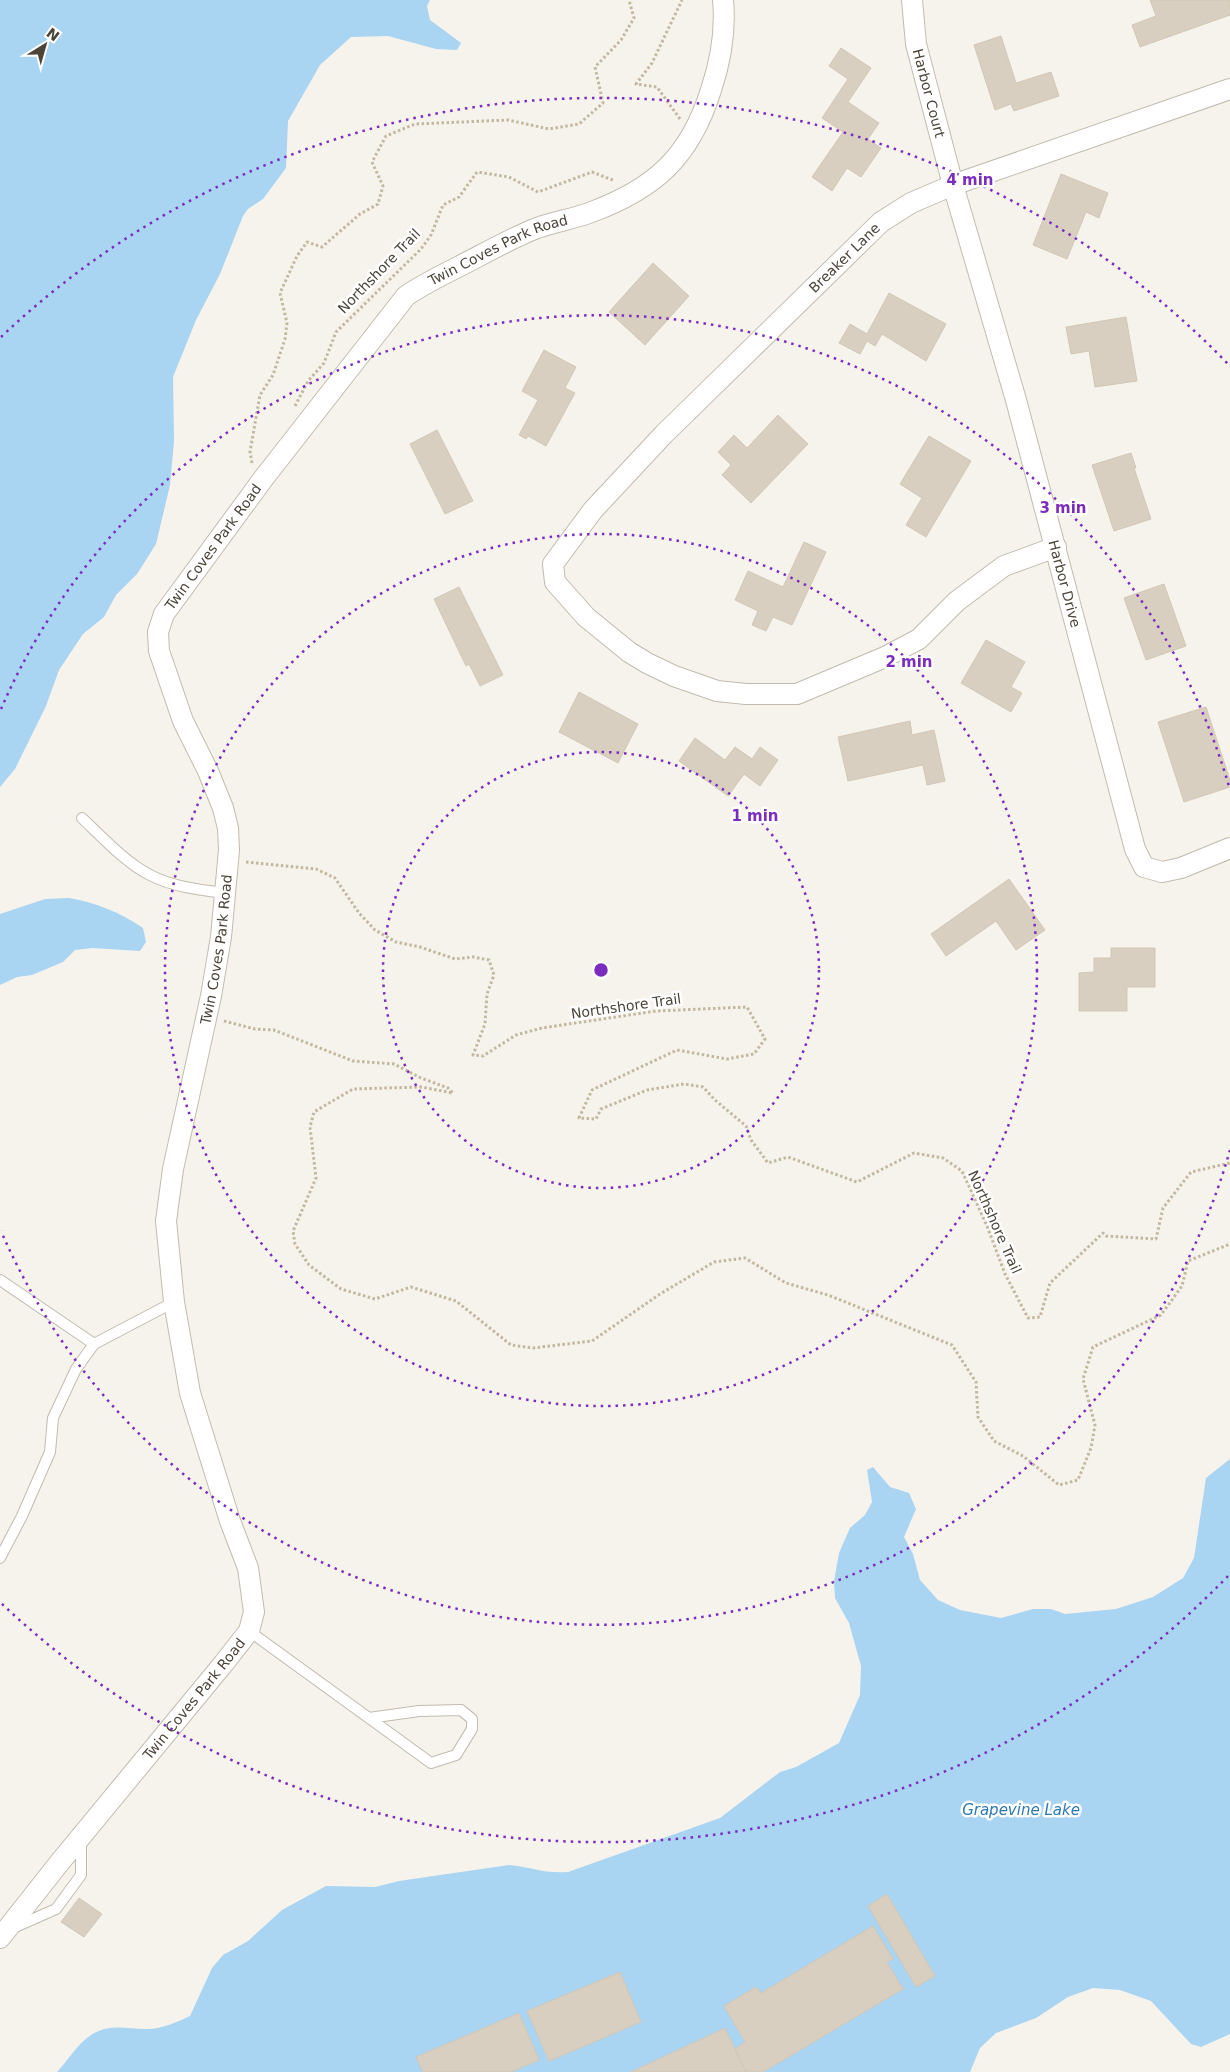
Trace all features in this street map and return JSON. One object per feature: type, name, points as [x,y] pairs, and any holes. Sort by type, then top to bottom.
[{"type":"street","name":"Twin Coves Park Road","points":[[3,1935],[249,1631],[254,1612],[248,1568],[230,1522],[190,1393],[174,1302],[166,1220],[173,1169],[207,1015],[221,937],[228,860],[228,828],[223,808],[208,771],[183,721],[159,651],[158,632],[164,614],[294,439],[406,296],[427,281],[474,257],[537,229],[588,213],[631,195],[657,178],[680,154],[702,118],[723,45],[725,18],[723,0]]},
{"type":"street","name":"Harbor Court","points":[[912,0],[916,44],[953,185]]},
{"type":"street","name":"Breaker Lane","points":[[1056,547],[1004,566],[957,600],[919,639],[885,657],[796,694],[717,691],[674,676],[647,663],[629,652],[586,617],[555,582],[552,564],[593,510],[664,434],[881,222],[911,203],[953,185],[1230,89]]},
{"type":"street","name":"Harbor Drive","points":[[953,185],[1016,400],[1135,849],[1144,867],[1162,872],[1230,848]]},
{"type":"lane","points":[[82,818],[110,845],[150,875],[190,889],[225,893]]},
{"type":"lane","points":[[0,1280],[94,1344]]},
{"type":"lane","points":[[0,1558],[22,1516],[50,1452],[53,1418],[61,1397],[94,1344],[174,1302]]},
{"type":"lane","points":[[249,1631],[431,1763],[456,1755],[472,1729],[472,1719],[461,1710],[420,1711],[369,1718]]},
{"type":"path","points":[[257,488],[250,452],[260,395],[273,375],[285,339],[287,323],[280,293],[297,256],[307,242],[322,247],[360,214],[378,204],[383,186],[372,162],[386,136],[415,124],[508,120],[549,129],[579,124],[603,103],[595,67],[621,40],[634,18],[629,0]]},
{"type":"path","points":[[678,126],[680,118],[657,87],[636,84],[652,63],[682,0]]},
{"type":"path","name":"Northshore Trail","points":[[294,439],[295,405],[308,381],[324,363],[336,332],[421,249],[431,235],[443,205],[459,197],[477,172],[509,177],[538,192],[592,172],[622,182]]},
{"type":"path","name":"Northshore Trail","points":[[228,860],[316,869],[335,878],[359,913],[370,925],[396,942],[420,947],[455,960],[473,957],[489,960],[494,975],[488,994],[485,1024],[473,1055],[483,1056],[516,1035],[542,1028],[656,1011],[747,1007],[765,1039],[754,1054],[726,1060],[678,1050],[592,1090],[579,1118],[596,1119],[601,1109],[648,1090],[684,1084],[703,1087],[714,1100],[746,1126],[751,1140],[768,1163],[788,1157],[857,1182],[914,1154],[943,1158],[962,1172],[988,1226],[1005,1274],[1028,1318],[1040,1317],[1050,1283],[1102,1234],[1106,1236],[1156,1239],[1163,1208],[1191,1172],[1230,1162]]},
{"type":"path","points":[[207,1015],[255,1029],[274,1030],[353,1061],[394,1064],[421,1078],[448,1088],[453,1093],[421,1087],[353,1089],[314,1112],[310,1127],[316,1178],[293,1231],[295,1244],[309,1266],[341,1288],[375,1299],[411,1287],[456,1301],[510,1345],[533,1348],[592,1340],[660,1294],[714,1262],[745,1258],[786,1283],[828,1296],[952,1345],[976,1382],[978,1416],[994,1441],[1023,1456],[1059,1485],[1078,1480],[1091,1448],[1095,1425],[1083,1379],[1093,1347],[1161,1315],[1182,1286],[1188,1261],[1230,1244]]},
{"type":"water","points":[[0,0],[430,0],[427,6],[430,20],[461,43],[457,50],[436,49],[388,36],[351,37],[320,65],[288,121],[286,168],[263,199],[248,209],[243,216],[220,274],[196,320],[173,377],[174,441],[170,485],[156,544],[137,574],[116,595],[104,617],[83,634],[59,670],[46,706],[15,769],[0,787]]},
{"type":"water","points":[[69,898],[98,905],[125,917],[143,928],[146,942],[140,951],[92,948],[75,950],[63,962],[32,975],[17,977],[0,985],[0,914],[45,899]]},
{"type":"water","name":"Grapevine Lake","points":[[1230,1459],[1230,2034],[1201,2047],[1191,2044],[1151,2001],[1120,1990],[1093,1988],[1068,1997],[1036,2018],[996,2033],[980,2048],[970,2072],[57,2072],[86,2039],[99,2031],[111,2028],[155,2028],[190,2016],[212,1968],[223,1955],[248,1941],[282,1910],[326,1886],[375,1887],[399,1881],[509,1865],[545,1871],[568,1872],[720,1818],[780,1772],[796,1767],[839,1743],[860,1695],[861,1666],[849,1623],[835,1598],[834,1581],[839,1553],[850,1528],[865,1515],[872,1502],[867,1470],[873,1467],[890,1487],[909,1493],[916,1509],[904,1537],[913,1554],[920,1580],[938,1600],[960,1610],[1001,1618],[1033,1609],[1051,1609],[1065,1614],[1116,1609],[1153,1597],[1183,1578],[1194,1558],[1206,1478]]},
{"type":"building","points":[[1150,0],[1230,0],[1230,15],[1140,47],[1132,25],[1156,16]]},
{"type":"building","points":[[1001,36],[1016,83],[1051,72],[1059,96],[1014,111],[1011,104],[995,110],[974,45]]},
{"type":"building","points":[[841,48],[871,68],[848,102],[879,123],[868,139],[881,148],[861,177],[847,168],[832,191],[812,177],[843,132],[822,118],[848,79],[829,66]]},
{"type":"building","points":[[1061,174],[1108,193],[1099,218],[1086,212],[1067,259],[1033,245]]},
{"type":"building","points":[[653,263],[689,296],[645,345],[609,312]]},
{"type":"building","points":[[889,293],[946,324],[926,361],[882,334],[875,346],[867,341],[860,354],[839,343],[850,324],[867,334]]},
{"type":"building","points":[[1126,317],[1137,381],[1095,387],[1089,351],[1071,354],[1066,327]]},
{"type":"building","points":[[544,350],[576,367],[565,388],[575,393],[546,446],[528,436],[526,439],[519,435],[538,400],[522,391]]},
{"type":"building","points":[[778,415],[808,444],[751,503],[722,475],[731,465],[718,452],[734,435],[747,448]]},
{"type":"building","points":[[437,430],[473,501],[445,514],[410,444]]},
{"type":"building","points":[[929,436],[971,461],[926,537],[906,525],[922,498],[900,484]]},
{"type":"building","points":[[1131,453],[1151,519],[1114,531],[1092,465]]},
{"type":"building","points":[[804,542],[826,552],[792,625],[773,617],[766,631],[752,625],[758,611],[735,600],[748,571],[783,587]]},
{"type":"building","points":[[1164,584],[1186,646],[1146,660],[1124,598]]},
{"type":"building","points":[[459,587],[503,675],[480,686],[469,664],[466,666],[434,599]]},
{"type":"building","points":[[986,640],[1025,662],[1011,687],[1022,693],[1011,712],[961,683]]},
{"type":"building","points":[[579,692],[638,724],[618,763],[559,732]]},
{"type":"building","points":[[1206,707],[1230,780],[1230,787],[1184,802],[1158,722]]},
{"type":"building","points":[[910,721],[912,735],[934,730],[945,781],[927,785],[923,765],[848,781],[838,737]]},
{"type":"building","points":[[695,738],[725,760],[735,747],[752,759],[760,747],[778,760],[760,786],[744,774],[728,796],[679,761]]},
{"type":"building","points":[[1009,879],[1045,930],[1016,950],[996,921],[946,956],[931,934]]},
{"type":"building","points":[[1111,948],[1155,948],[1155,987],[1127,987],[1127,1011],[1079,1011],[1079,973],[1094,972],[1094,958],[1111,958]]},
{"type":"building","points":[[887,1894],[935,1976],[916,1987],[868,1906]]},
{"type":"building","points":[[79,1898],[102,1914],[84,1937],[61,1922]]},
{"type":"building","points":[[873,1926],[893,1959],[887,1962],[903,1989],[763,2072],[746,2072],[735,2049],[745,2042],[724,2006],[756,1987],[761,1993]]},
{"type":"building","points":[[620,1972],[641,2022],[549,2061],[527,2011]]},
{"type":"building","points":[[519,2013],[539,2060],[511,2072],[423,2072],[416,2057]]},
{"type":"building","points":[[725,2028],[746,2072],[631,2072]]}]
